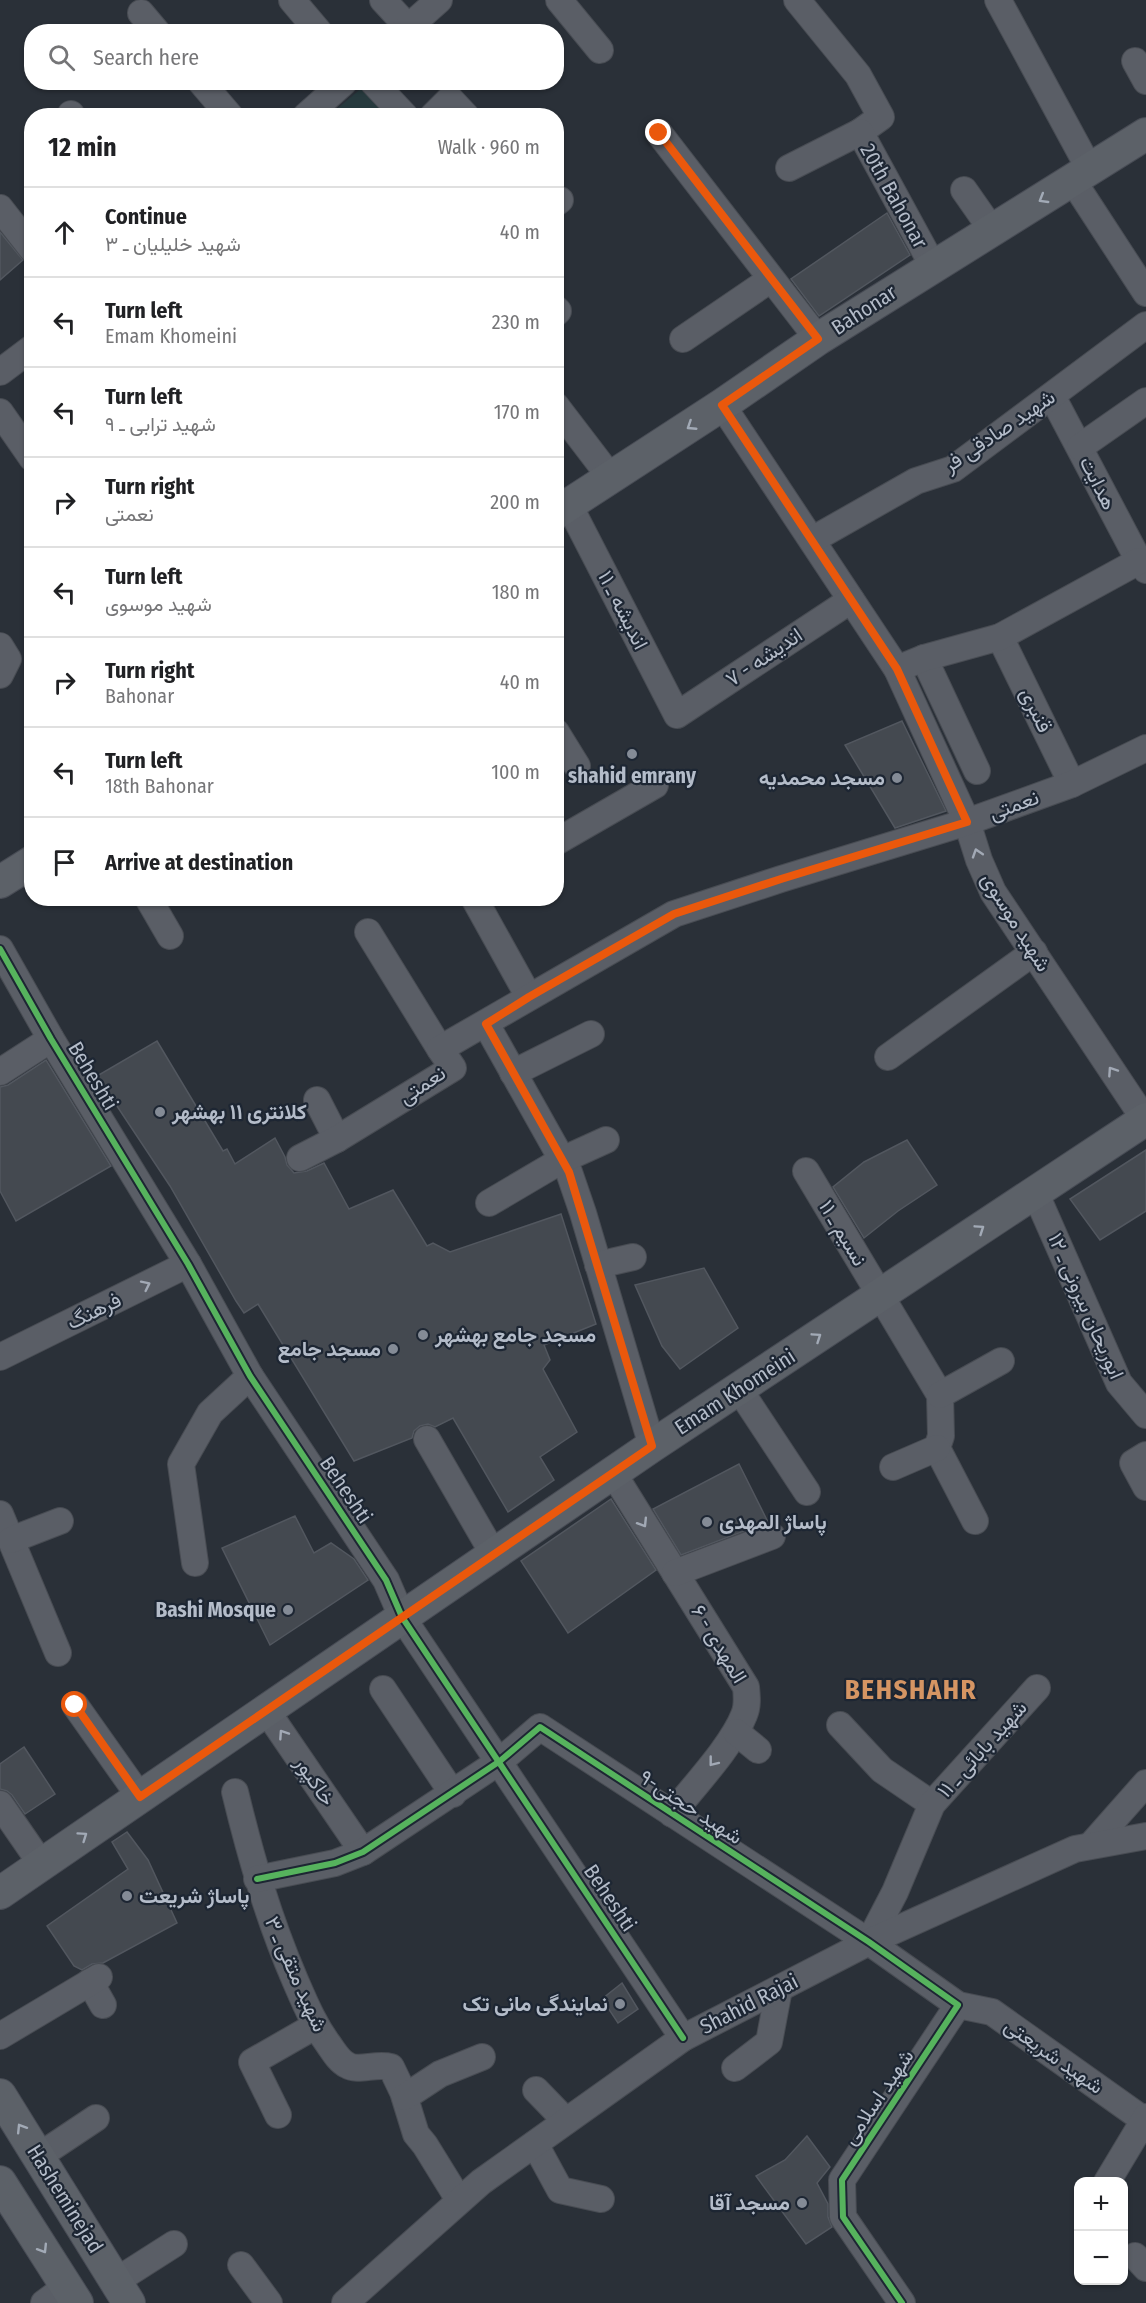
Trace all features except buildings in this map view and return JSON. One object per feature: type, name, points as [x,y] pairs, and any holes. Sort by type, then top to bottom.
[{"type":"main road","name":"Bahonar","points":[[564,508],[818,339],[1146,134]]},
{"type":"main road","points":[[0,882],[24,867]]},
{"type":"main road","name":"Emam Khomeini","points":[[0,1893],[612,1473],[1145,1120]]},
{"type":"main road","name":"Hasheminejad","points":[[0,2095],[122,2292]]},
{"type":"main road","points":[[0,2182],[26,2223],[62,2298]]},
{"type":"main road","points":[[26,2223],[64,2199]]},
{"type":"street","points":[[292,0],[312,24]]},
{"type":"street","points":[[382,0],[401,24]]},
{"type":"street","points":[[411,24],[439,0]]},
{"type":"street","points":[[559,0],[600,50]]},
{"type":"street","points":[[797,0],[858,75],[881,117],[860,132]]},
{"type":"street","points":[[998,0],[1082,176],[1146,293]]},
{"type":"street","points":[[208,90],[223,108]]},
{"type":"street","points":[[315,108],[335,90]]},
{"type":"street","points":[[381,90],[397,108]]},
{"type":"street","points":[[441,108],[450,99],[458,108]]},
{"type":"street","name":"20th Bahonar","points":[[789,168],[860,132],[933,266]]},
{"type":"street","points":[[659,133],[818,339]]},
{"type":"street","points":[[964,190],[992,230]]},
{"type":"street","points":[[0,208],[24,239]]},
{"type":"street","points":[[683,339],[771,279]]},
{"type":"street","name":"شهید صادقی فر","points":[[812,540],[915,481],[953,469],[1146,325]]},
{"type":"street","points":[[0,372],[24,354]]},
{"type":"street","name":"هدایت","points":[[1052,396],[1142,565]]},
{"type":"street","points":[[1080,447],[1146,401]]},
{"type":"street","name":"شهید موسوی","points":[[722,405],[897,669],[967,822],[979,860],[993,892],[1145,1120]]},
{"type":"street","points":[[0,412],[24,446]]},
{"type":"street","points":[[564,416],[611,478]]},
{"type":"street","name":"اندیشه ـ ۱۱","points":[[564,511],[677,715]]},
{"type":"street","points":[[897,669],[924,658],[1000,637],[1142,565]]},
{"type":"street","name":"اندیشه - ۷","points":[[677,715],[851,600]]},
{"type":"street","name":"قنبری","points":[[1000,637],[1072,784]]},
{"type":"street","points":[[0,646],[8,659],[0,675]]},
{"type":"street","points":[[924,658],[976,771]]},
{"type":"street","points":[[564,745],[577,766]]},
{"type":"street","name":"نعمتی","points":[[300,1158],[338,1139],[453,1068],[440,1049],[674,914],[967,822],[1072,784],[1146,748]]},
{"type":"street","points":[[564,837],[655,785]]},
{"type":"street","points":[[153,906],[170,936]]},
{"type":"street","points":[[478,906],[529,997]]},
{"type":"street","points":[[368,932],[440,1049]]},
{"type":"street","name":"Beheshti","points":[[0,949],[51,1039],[188,1264],[250,1376],[386,1580],[402,1617],[683,2038]]},
{"type":"street","points":[[888,1057],[1034,952]]},
{"type":"street","points":[[486,1024],[562,1160],[576,1192],[652,1446]]},
{"type":"street","points":[[513,1073],[591,1034]]},
{"type":"street","points":[[0,1072],[51,1039]]},
{"type":"street","points":[[317,1100],[338,1139]]},
{"type":"street","points":[[489,1203],[562,1160],[606,1140]]},
{"type":"street","name":"نسیم ـ ۱۱","points":[[806,1171],[940,1395]]},
{"type":"street","name":"ابوریحان بیرونی ـ ۱۲","points":[[1035,1192],[1119,1383],[1146,1415]]},
{"type":"street","points":[[598,1265],[633,1257]]},
{"type":"street","name":"فرهنگ","points":[[0,1357],[188,1264]]},
{"type":"street","points":[[975,1521],[938,1448],[941,1436],[940,1395],[1001,1361]]},
{"type":"street","points":[[195,1563],[181,1464],[210,1413],[250,1376]]},
{"type":"street","points":[[739,1389],[807,1492]]},
{"type":"street","points":[[427,1439],[494,1555]]},
{"type":"street","points":[[893,1467],[938,1448]]},
{"type":"street","points":[[1146,1455],[1133,1463],[1146,1486]]},
{"type":"street","name":"المهدی - ۶","points":[[612,1473],[746,1687],[745,1713],[736,1732],[672,1814]]},
{"type":"street","points":[[0,1514],[58,1653]]},
{"type":"street","points":[[11,1540],[60,1521]]},
{"type":"street","points":[[675,1573],[772,1536]]},
{"type":"street","name":"شهید بابائی ـ ۱۱","points":[[869,1942],[895,1892],[932,1804],[1037,1688]]},
{"type":"street","points":[[383,1689],[453,1794]]},
{"type":"street","points":[[75,1705],[140,1797]]},
{"type":"street","name":"خاکپور","points":[[266,1710],[363,1852]]},
{"type":"street","points":[[840,1725],[882,1770],[932,1804]]},
{"type":"street","name":"شهید حجتی-۹","points":[[500,1761],[540,1726],[869,1942]]},
{"type":"street","points":[[736,1732],[758,1750]]},
{"type":"street","points":[[257,1879],[335,1863],[363,1852],[500,1761]]},
{"type":"street","points":[[1092,1844],[1146,1783]]},
{"type":"street","name":"شهید متقی ـ ۳","points":[[235,1792],[257,1879],[285,1957],[315,2026],[347,2066],[356,2069],[380,2064],[391,2067],[405,2097],[416,2134],[459,2200]]},
{"type":"street","points":[[0,1804],[42,1865]]},
{"type":"street","name":"Shahid Rajai","points":[[345,2303],[459,2200],[683,2038],[869,1942],[1075,1849],[1092,1844],[1144,1840]]},
{"type":"street","points":[[869,1942],[958,2005]]},
{"type":"street","points":[[0,2036],[94,1979],[103,2005]]},
{"type":"street","points":[[735,2068],[769,2042],[779,1989]]},
{"type":"street","name":"شهید شریعتی","points":[[958,2005],[992,2012],[1145,2118]]},
{"type":"street","name":"شهید اسلامی","points":[[902,2303],[843,2217],[842,2180],[958,2005]]},
{"type":"street","points":[[278,2115],[252,2062],[315,2026]]},
{"type":"street","points":[[405,2097],[440,2074],[482,2057]]},
{"type":"street","points":[[536,2090],[566,2121]]},
{"type":"street","points":[[39,2156],[96,2118]]},
{"type":"street","points":[[1109,2177],[1145,2118]]},
{"type":"street","points":[[534,2144],[560,2190],[601,2199]]},
{"type":"street","points":[[122,2292],[174,2244]]},
{"type":"street","points":[[241,2265],[269,2303]]},
{"type":"green space","points":[[359,90],[366,90],[382,108],[338,108]]},
{"type":"cycle path","points":[[0,949],[51,1039],[188,1264],[250,1376],[386,1580],[402,1617],[683,2038]]},
{"type":"cycle path","points":[[257,1879],[335,1863],[363,1852],[500,1761],[540,1727],[869,1942],[958,2005],[842,2180],[843,2217],[902,2303]]},
{"type":"place","name":"shahid emrany","points":[[632,754]]},
{"type":"place","name":"مسجد محمدیه","points":[[897,778]]},
{"type":"place","name":"کلانتری ۱۱ بهشهر","points":[[160,1112]]},
{"type":"place","name":"مسجد جامع بهشهر","points":[[423,1335]]},
{"type":"place","name":"مسجد جامع","points":[[393,1349]]},
{"type":"place","name":"پاساژ المهدی","points":[[707,1522]]},
{"type":"place","name":"Bashi Mosque","points":[[288,1610]]},
{"type":"place","name":"پاساژ شریعت","points":[[127,1896]]},
{"type":"place","name":"نمایندگی مانی تک","points":[[620,2004]]},
{"type":"place","name":"مسجد آقا","points":[[802,2203]]},
{"type":"district","name":"BEHSHAHR","points":[[911,1690]]},
{"type":"route","points":[[75,1705],[140,1797],[652,1446],[569,1172],[486,1024],[674,914],[967,822],[897,669],[722,405],[818,339],[659,133]]}]
